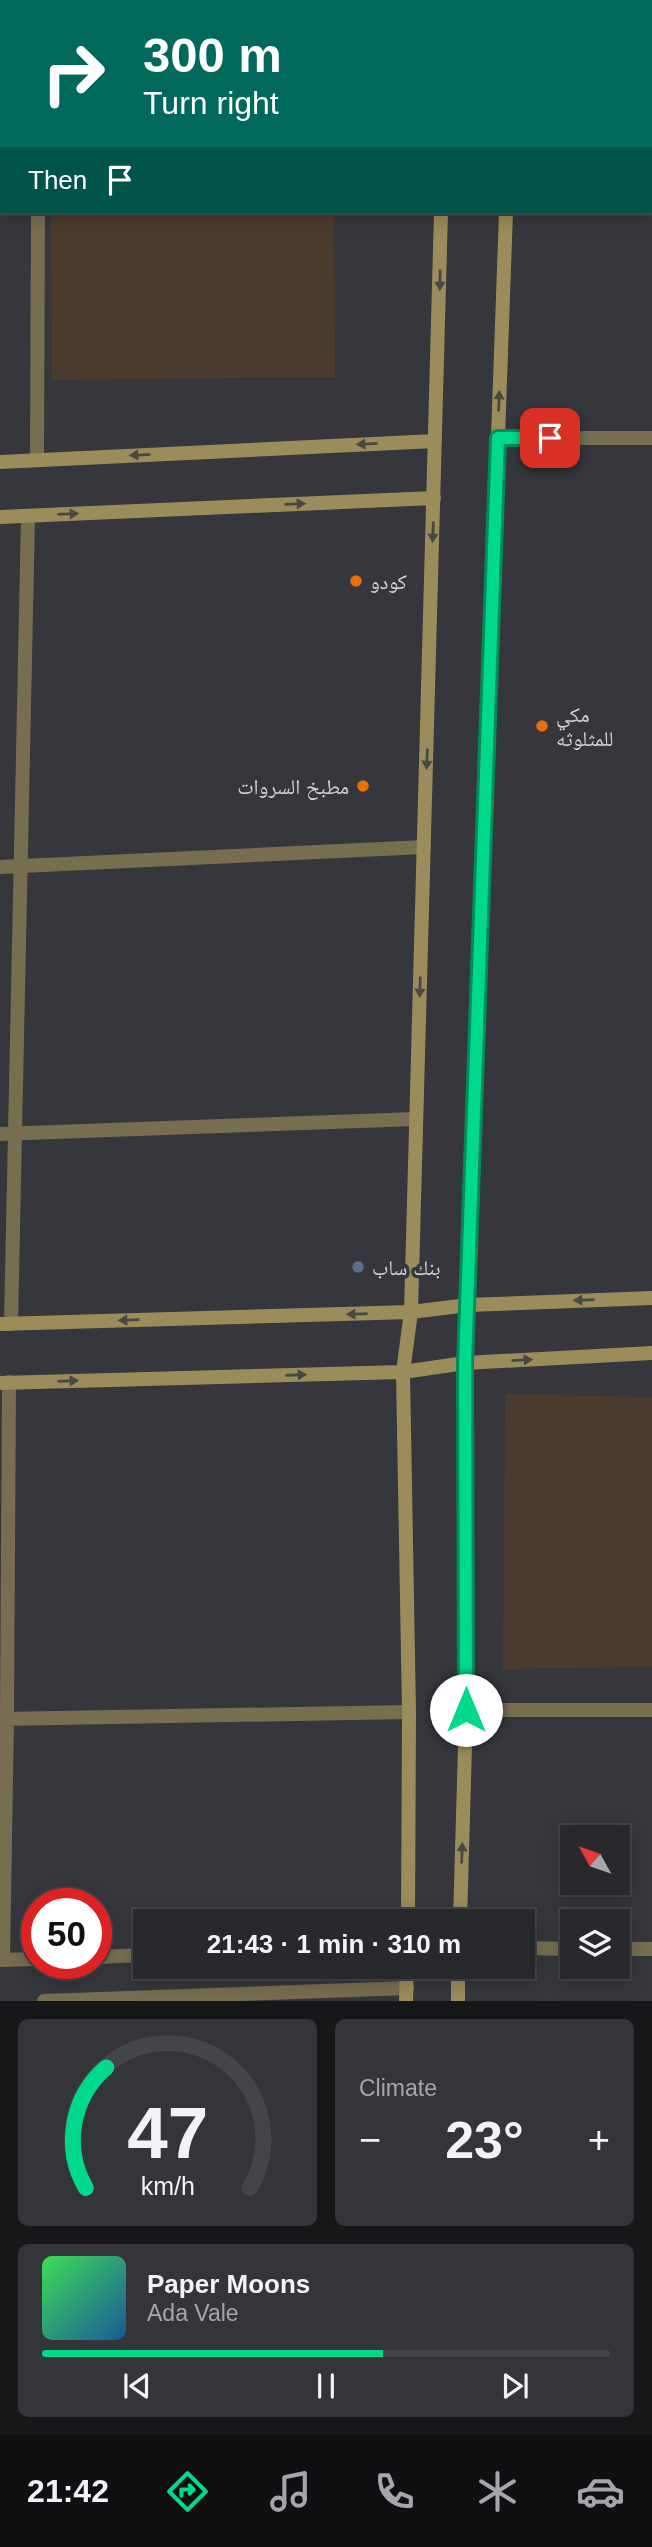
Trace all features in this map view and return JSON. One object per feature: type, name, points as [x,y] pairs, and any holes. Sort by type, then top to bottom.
[{"type":"main road","points":[[408,1909],[409,1712],[403,1372],[411,1312],[441,214]]},
{"type":"main road","points":[[460,1909],[466,1710],[465,1363],[506,214]]},
{"type":"main road","points":[[0,462],[435,441]]},
{"type":"main road","points":[[0,517],[434,498]]},
{"type":"main road","points":[[6,1324],[411,1312],[468,1305],[652,1298]]},
{"type":"main road","points":[[5,1383],[403,1372],[465,1363],[652,1353]]},
{"type":"main road","points":[[457,2001],[458,1979]]},
{"type":"street","points":[[37,460],[38,214]]},
{"type":"street","points":[[498,438],[652,438]]},
{"type":"street","points":[[6,1324],[15,1133],[28,516]]},
{"type":"street","points":[[0,867],[424,847]]},
{"type":"street","points":[[0,1133],[416,1119]]},
{"type":"street","points":[[5,1383],[1,1960],[21,1959]]},
{"type":"street","points":[[466,1710],[652,1710]]},
{"type":"street","points":[[4,1719],[409,1712]]},
{"type":"street","points":[[535,1948],[560,1949]]},
{"type":"street","points":[[630,1949],[652,1950]]},
{"type":"street","points":[[112,1956],[133,1955]]},
{"type":"street","points":[[44,2001],[406,1995]]},
{"type":"shaded area","points":[[51,214],[334,214],[335,377],[52,380]]},
{"type":"shaded area","points":[[505,1394],[652,1397],[652,1667],[503,1669]]},
{"type":"place","name":"كودو","points":[[356,581]]},
{"type":"place","name":"مكي للمثلوثه","points":[[542,726]]},
{"type":"place","name":"مطبخ السروات","points":[[363,786]]},
{"type":"place","name":"بنك ساب","points":[[358,1267]]},
{"type":"route","points":[[466,1710],[465,1363],[498,438],[550,438]]}]
